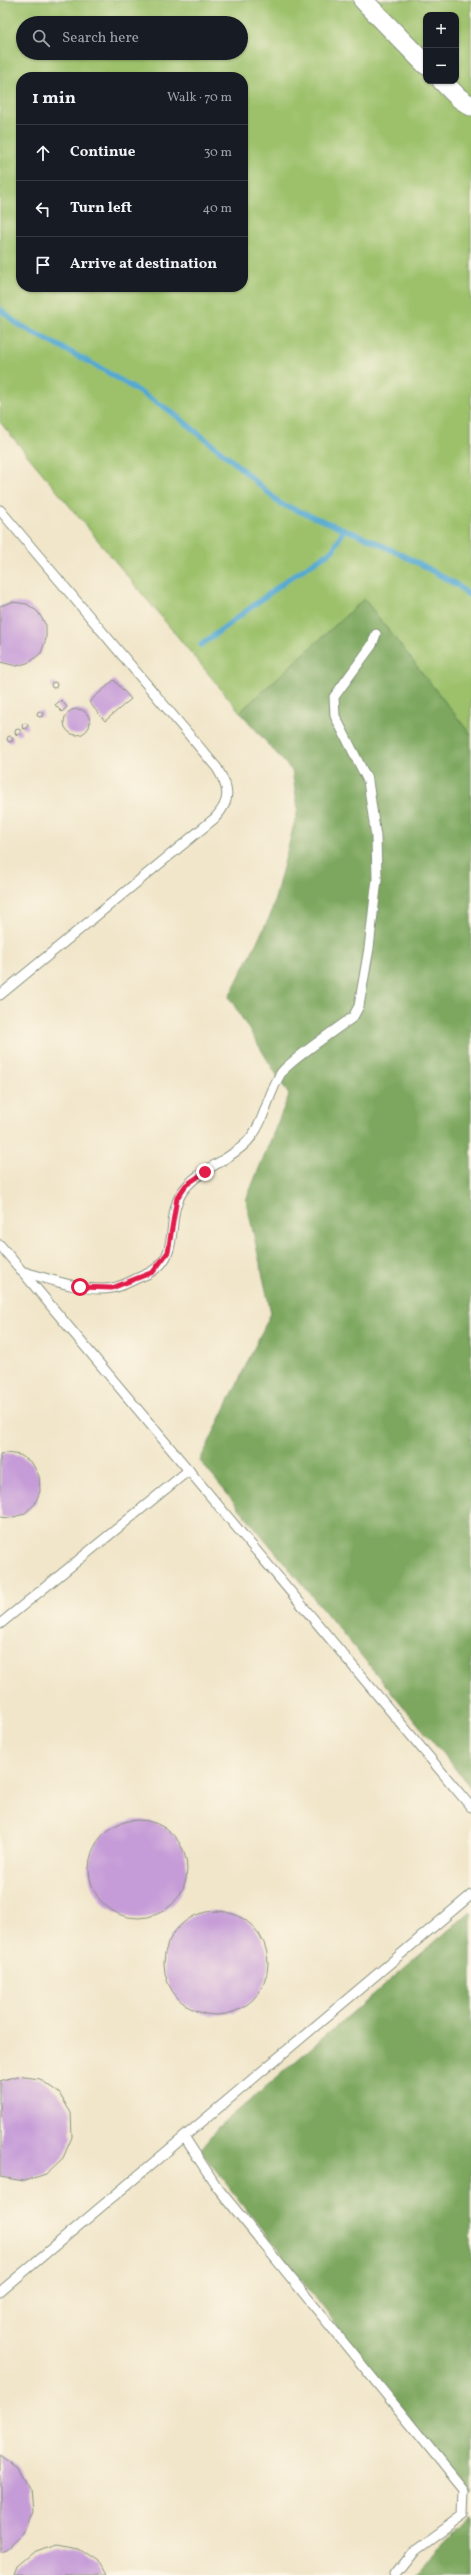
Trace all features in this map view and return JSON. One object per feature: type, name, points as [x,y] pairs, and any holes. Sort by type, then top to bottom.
[{"type":"street","points":[[363,0],[423,62]]},
{"type":"street","points":[[445,84],[459,98],[471,106]]},
{"type":"lane","points":[[0,510],[217,768],[228,786],[225,808],[215,818],[0,995]]},
{"type":"lane","points":[[21,1271],[80,1287],[112,1288],[153,1272],[168,1252],[172,1236],[174,1209],[177,1198],[186,1185],[246,1143],[256,1130],[265,1112],[270,1093],[282,1071],[352,1017],[359,1006],[369,948],[377,879],[376,837],[368,781],[335,716],[334,697],[372,645],[376,634]]},
{"type":"lane","points":[[0,1245],[471,1807]]},
{"type":"lane","points":[[0,1624],[189,1470]]},
{"type":"lane","points":[[0,2292],[185,2138],[471,1895]]},
{"type":"lane","points":[[185,2138],[217,2187],[464,2490],[462,2514],[415,2550],[395,2575]]},
{"type":"green space","points":[[0,0],[471,0],[471,735],[364,599],[240,712],[0,422]]},
{"type":"green space","points":[[364,599],[471,735],[471,1788],[200,1461],[271,1313],[246,1200],[289,1095],[229,997],[271,914],[298,809],[292,771],[240,712]]},
{"type":"green space","points":[[471,1911],[471,2497],[200,2150],[220,2126]]},
{"type":"green space","points":[[471,2516],[471,2575],[413,2575]]},
{"type":"building","points":[[12,602],[27,604],[38,612],[46,625],[46,639],[41,653],[30,662],[17,666],[0,662],[0,606]]},
{"type":"building","points":[[114,680],[131,699],[105,721],[89,702]]},
{"type":"building","points":[[54,682],[57,685],[54,688],[51,685]]},
{"type":"building","points":[[61,700],[67,707],[62,712],[55,705]]},
{"type":"building","points":[[77,709],[86,713],[90,722],[86,731],[77,735],[68,731],[64,722],[68,713]]},
{"type":"building","points":[[40,711],[43,714],[40,717],[37,714]]},
{"type":"building","points":[[25,723],[28,726],[25,729],[22,726]]},
{"type":"building","points":[[18,729],[21,732],[18,735],[15,732]]},
{"type":"building","points":[[10,736],[13,739],[10,742],[7,739]]},
{"type":"building","points":[[6,1453],[20,1455],[32,1463],[39,1476],[40,1491],[35,1504],[24,1514],[10,1518],[0,1517],[0,1454]]},
{"type":"building","points":[[138,1820],[157,1824],[173,1834],[183,1850],[187,1869],[183,1888],[173,1904],[157,1914],[138,1918],[119,1914],[103,1904],[93,1888],[89,1869],[93,1850],[103,1834],[119,1824]]},
{"type":"building","points":[[216,1911],[236,1915],[253,1926],[264,1943],[268,1963],[264,1983],[253,2000],[236,2011],[216,2015],[196,2011],[179,2000],[168,1983],[164,1963],[168,1943],[179,1926],[196,1915]]},
{"type":"building","points":[[17,2076],[40,2079],[59,2093],[71,2113],[72,2137],[63,2158],[46,2174],[24,2181],[0,2177],[0,2081]]},
{"type":"building","points":[[0,2455],[19,2468],[30,2488],[32,2512],[23,2533],[6,2549],[0,2551]]},
{"type":"building","points":[[57,2545],[80,2549],[99,2562],[106,2575],[14,2575],[17,2567],[35,2552]]},
{"type":"waterway","points":[[0,309],[16,323],[102,369],[169,410],[228,457],[281,504],[369,539],[420,564],[457,585],[471,597]]},
{"type":"waterway","points":[[201,645],[290,578],[333,550],[344,529]]},
{"type":"route","points":[[80,1287],[112,1288],[153,1272],[168,1252],[172,1236],[174,1209],[177,1198],[186,1185],[205,1172]]}]
